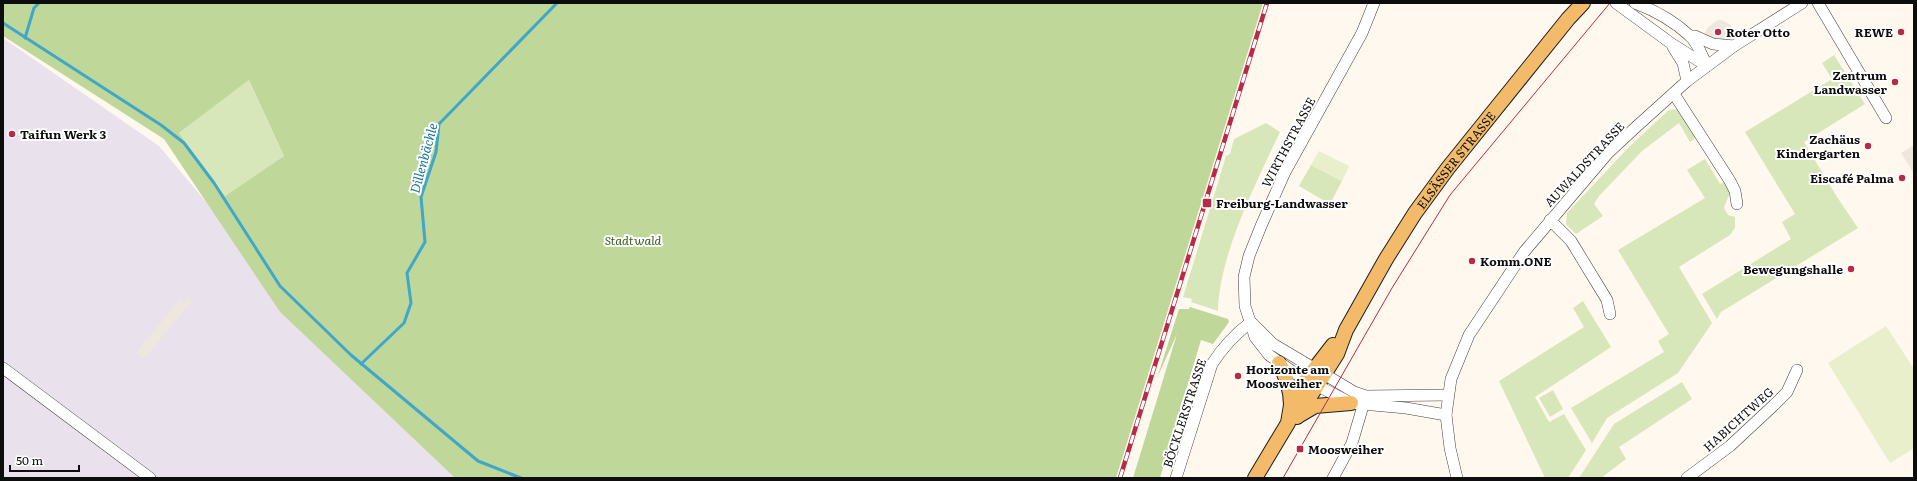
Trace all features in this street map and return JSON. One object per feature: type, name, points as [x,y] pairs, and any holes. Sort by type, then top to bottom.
[{"type":"main road","name":"ELSÄSSER STRASSE","points":[[1255,478],[1315,377],[1337,354],[1346,330],[1386,259],[1430,192],[1527,70],[1583,3]]},
{"type":"main road","points":[[1279,363],[1287,379],[1291,393],[1292,415],[1315,406],[1360,401]]},
{"type":"street","name":"WIRTHSTRASSE","points":[[1315,377],[1279,363],[1270,355],[1255,336],[1252,322],[1245,306],[1243,292],[1244,277],[1249,256],[1285,172],[1362,33],[1374,3]]},
{"type":"street","points":[[1616,3],[1672,44],[1706,66]]},
{"type":"street","points":[[1635,3],[1648,6],[1690,36],[1701,52],[1706,66]]},
{"type":"street","name":"AUWALDSTRASSE","points":[[1457,478],[1450,448],[1446,415],[1451,379],[1469,335],[1524,252],[1608,153],[1688,81],[1734,46],[1802,3]]},
{"type":"street","points":[[1818,3],[1886,118]]},
{"type":"street","points":[[1690,36],[1695,36],[1713,44],[1734,46]]},
{"type":"street","points":[[1672,44],[1683,63],[1688,81]]},
{"type":"street","points":[[1674,94],[1730,181],[1735,191],[1737,204]]},
{"type":"street","name":"AUWALDSTRASSE","points":[[1550,220],[1571,241],[1607,300],[1610,314]]},
{"type":"street","name":"WIRTHSTRASSE","points":[[1252,322],[1273,344],[1315,377]]},
{"type":"street","name":"BÖCKLERSTRASSE","points":[[1176,478],[1212,364],[1222,348],[1237,332],[1252,322]]},
{"type":"street","points":[[3,368],[150,478]]},
{"type":"street","name":"HABICHTWEG","points":[[1687,478],[1730,446],[1774,405],[1787,392],[1796,370]]},
{"type":"street","points":[[1315,377],[1360,401],[1446,415]]},
{"type":"street","points":[[1315,377],[1354,392],[1360,401],[1352,443],[1333,478]]},
{"type":"street","points":[[1360,401],[1448,395]]},
{"type":"shaded area","name":"Roter Otto","points":[[1718,20],[1722,20],[1731,25],[1733,29],[1731,37],[1724,42],[1704,37],[1707,28]]},
{"type":"shaded area","points":[[3,38],[159,146],[212,209],[280,312],[455,478],[3,478]]},
{"type":"shaded area","points":[[1914,145],[1914,174],[1901,153]]},
{"type":"shaded area","points":[[188,298],[192,301],[144,359],[136,353],[180,299],[185,303]]},
{"type":"green space","name":"Stadtwald","points":[[3,3],[1263,3],[1116,478],[455,478],[280,312],[164,139],[3,36]],"holes":[[[249,80],[284,156],[225,196],[179,133]]]},
{"type":"green space","points":[[1834,55],[1865,104],[1804,142],[1837,197],[1858,228],[1721,312],[1717,319],[1702,294],[1791,239],[1782,222],[1795,214],[1745,132],[1832,79],[1822,63]]},
{"type":"green space","points":[[249,80],[284,156],[225,196],[179,133]]},
{"type":"green space","points":[[1681,109],[1698,136],[1690,142],[1679,123],[1642,151],[1599,196],[1594,204],[1603,216],[1576,234],[1566,224],[1567,213],[1629,147],[1669,110]]},
{"type":"green space","points":[[1266,123],[1280,132],[1250,196],[1232,243],[1220,289],[1218,311],[1191,302],[1192,299],[1183,297],[1226,156],[1230,154],[1234,139]]},
{"type":"green space","points":[[1319,151],[1349,166],[1342,181],[1311,165]]},
{"type":"green space","points":[[1705,159],[1720,184],[1726,181],[1730,192],[1724,208],[1728,215],[1735,217],[1735,228],[1730,235],[1679,267],[1712,323],[1678,373],[1607,418],[1592,443],[1571,408],[1664,352],[1658,341],[1669,334],[1618,250],[1705,198],[1687,170]]},
{"type":"green space","points":[[1311,165],[1342,181],[1330,204],[1299,186]]},
{"type":"green space","points":[[1583,301],[1611,347],[1535,397],[1549,422],[1564,414],[1586,450],[1568,478],[1545,478],[1499,381],[1584,327],[1573,308]]},
{"type":"green space","points":[[1190,307],[1228,319],[1229,322],[1213,344],[1201,340],[1160,478],[1133,478],[1177,334],[1157,378],[1179,309],[1189,309]]},
{"type":"green space","points":[[1886,326],[1914,369],[1914,448],[1890,463],[1828,363]]},
{"type":"green space","points":[[1682,382],[1692,399],[1619,447],[1626,459],[1601,478],[1579,478],[1614,424]]},
{"type":"green space","points":[[1553,390],[1563,409],[1550,417],[1539,398]]},
{"type":"waterway","points":[[25,38],[34,8],[39,3]]},
{"type":"waterway","name":"Dillenbächle","points":[[361,364],[404,323],[411,303],[407,273],[425,242],[421,197],[436,152],[439,124],[557,3]]},
{"type":"waterway","points":[[3,23],[161,125],[184,143],[214,183],[280,286],[351,355],[478,461],[521,478]]},
{"type":"tram line","points":[[1283,478],[1392,288],[1450,195],[1610,3]]},
{"type":"railway","points":[[1120,478],[1267,3]]},
{"type":"place","name":"Roter Otto","points":[[1718,32]]},
{"type":"place","name":"REWE","points":[[1901,32]]},
{"type":"place","name":"Zentrum Landwasser","points":[[1895,82]]},
{"type":"place","name":"Taifun Werk 3","points":[[12,134]]},
{"type":"place","name":"Zachäus Kindergarten","points":[[1868,146]]},
{"type":"place","name":"Eiscafé Palma","points":[[1902,178]]},
{"type":"place","name":"Freiburg-Landwasser","points":[[1207,203]]},
{"type":"place","name":"Komm.ONE","points":[[1472,261]]},
{"type":"place","name":"Bewegungshalle","points":[[1851,269]]},
{"type":"place","name":"Horizonte am Moosweiher","points":[[1238,376]]},
{"type":"place","name":"Moosweiher","points":[[1300,449]]}]
